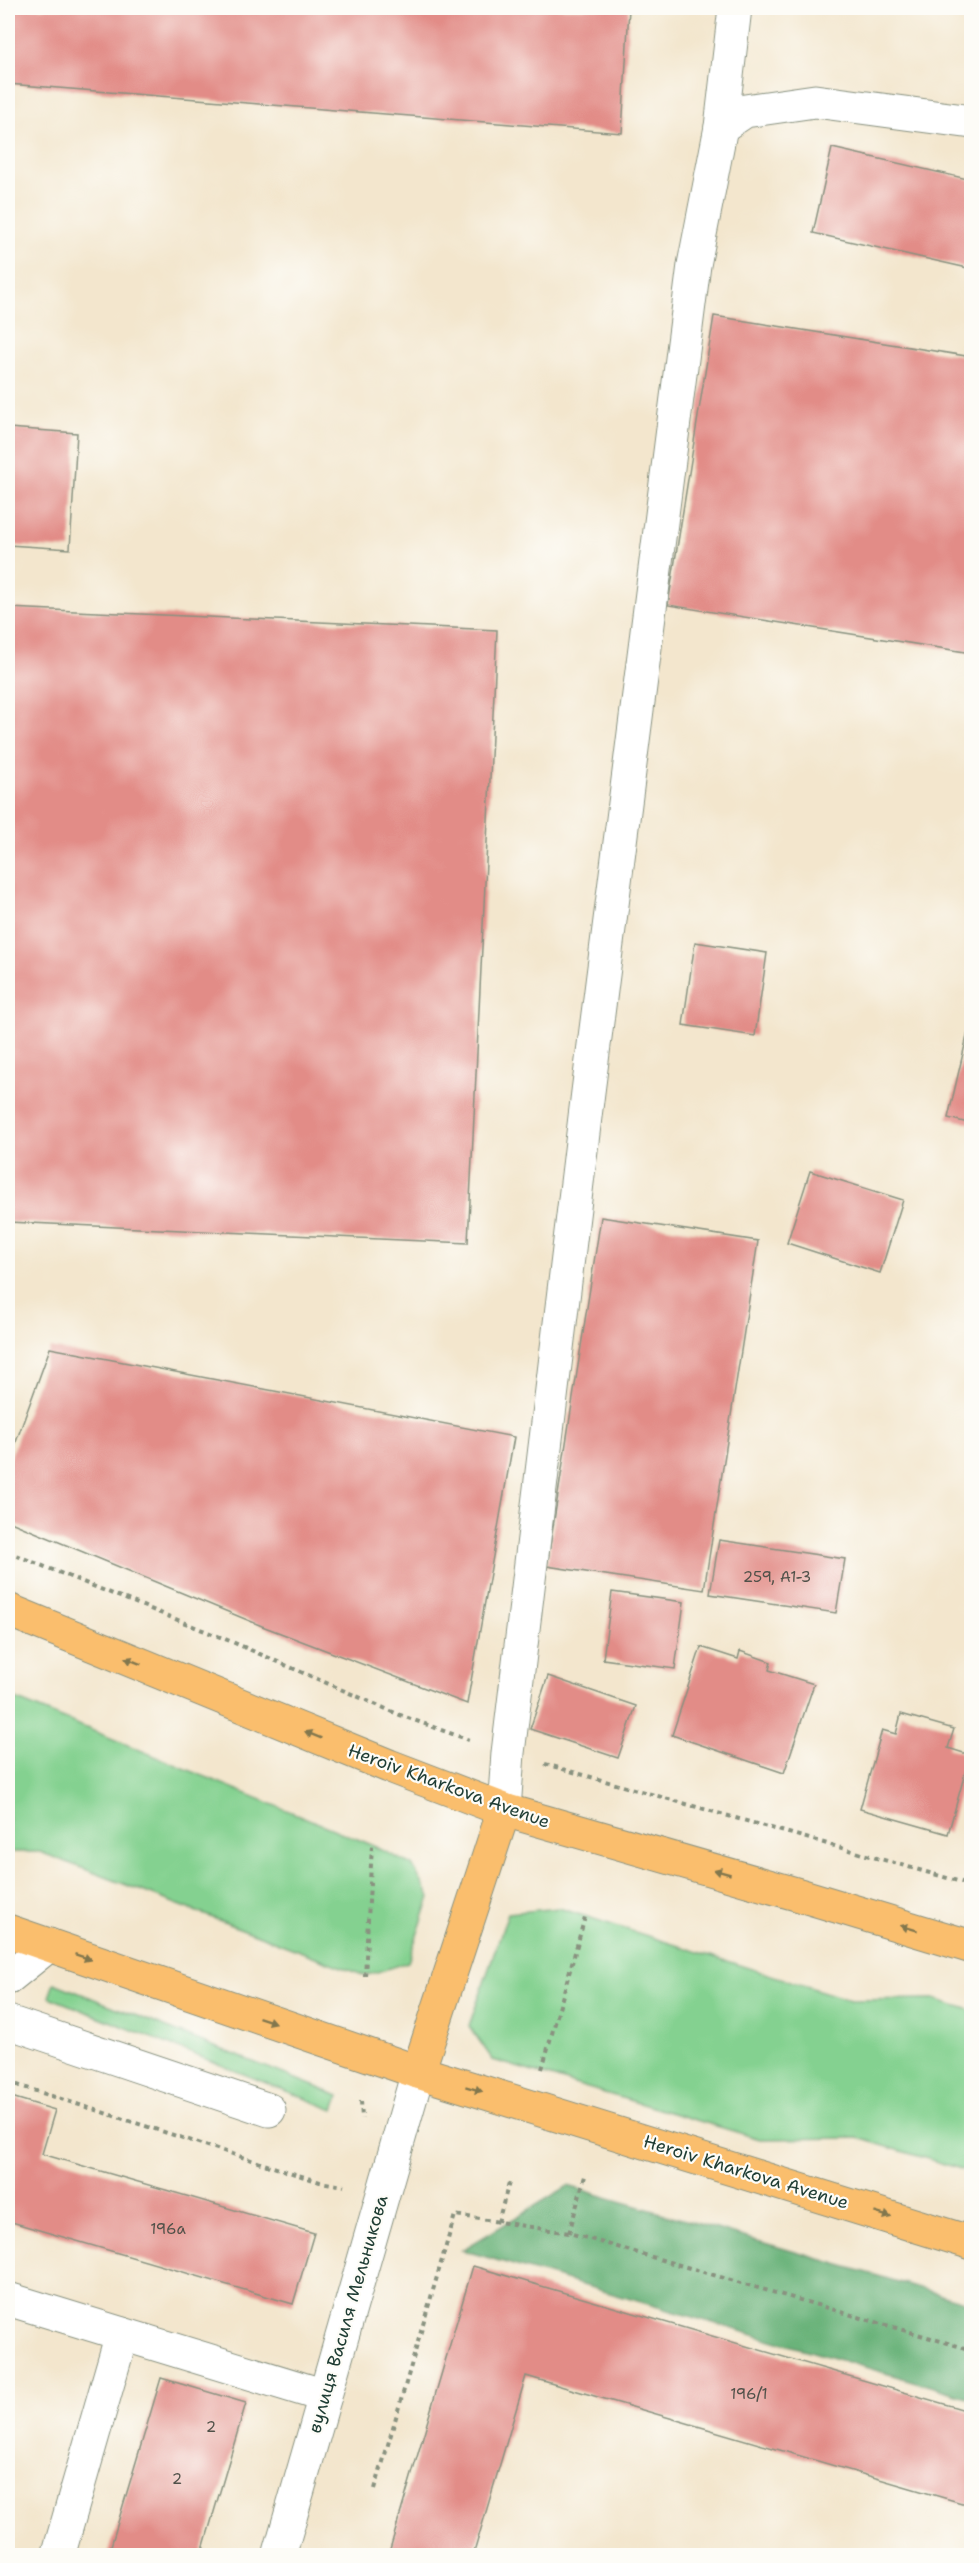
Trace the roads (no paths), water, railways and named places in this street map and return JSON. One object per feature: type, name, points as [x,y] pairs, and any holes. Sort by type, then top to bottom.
[{"type":"main road","name":"Heroiv Kharkova Avenue","points":[[8,1610],[389,1766],[504,1810],[972,1947]]},
{"type":"main road","points":[[418,2072],[504,1810]]},
{"type":"main road","name":"Heroiv Kharkova Avenue","points":[[8,1931],[418,2072],[972,2243]]},
{"type":"street","points":[[504,1810],[510,1742],[588,1092],[690,301],[721,127],[735,8]]},
{"type":"street","points":[[721,127],[744,111],[815,101],[972,122]]},
{"type":"street","points":[[8,1978],[49,1945]]},
{"type":"street","points":[[8,2022],[269,2110]]},
{"type":"street","name":"вулиця Василя Мельникова","points":[[279,2556],[418,2072]]},
{"type":"street","points":[[8,2299],[325,2396]]},
{"type":"street","points":[[58,2556],[122,2334]]}]
